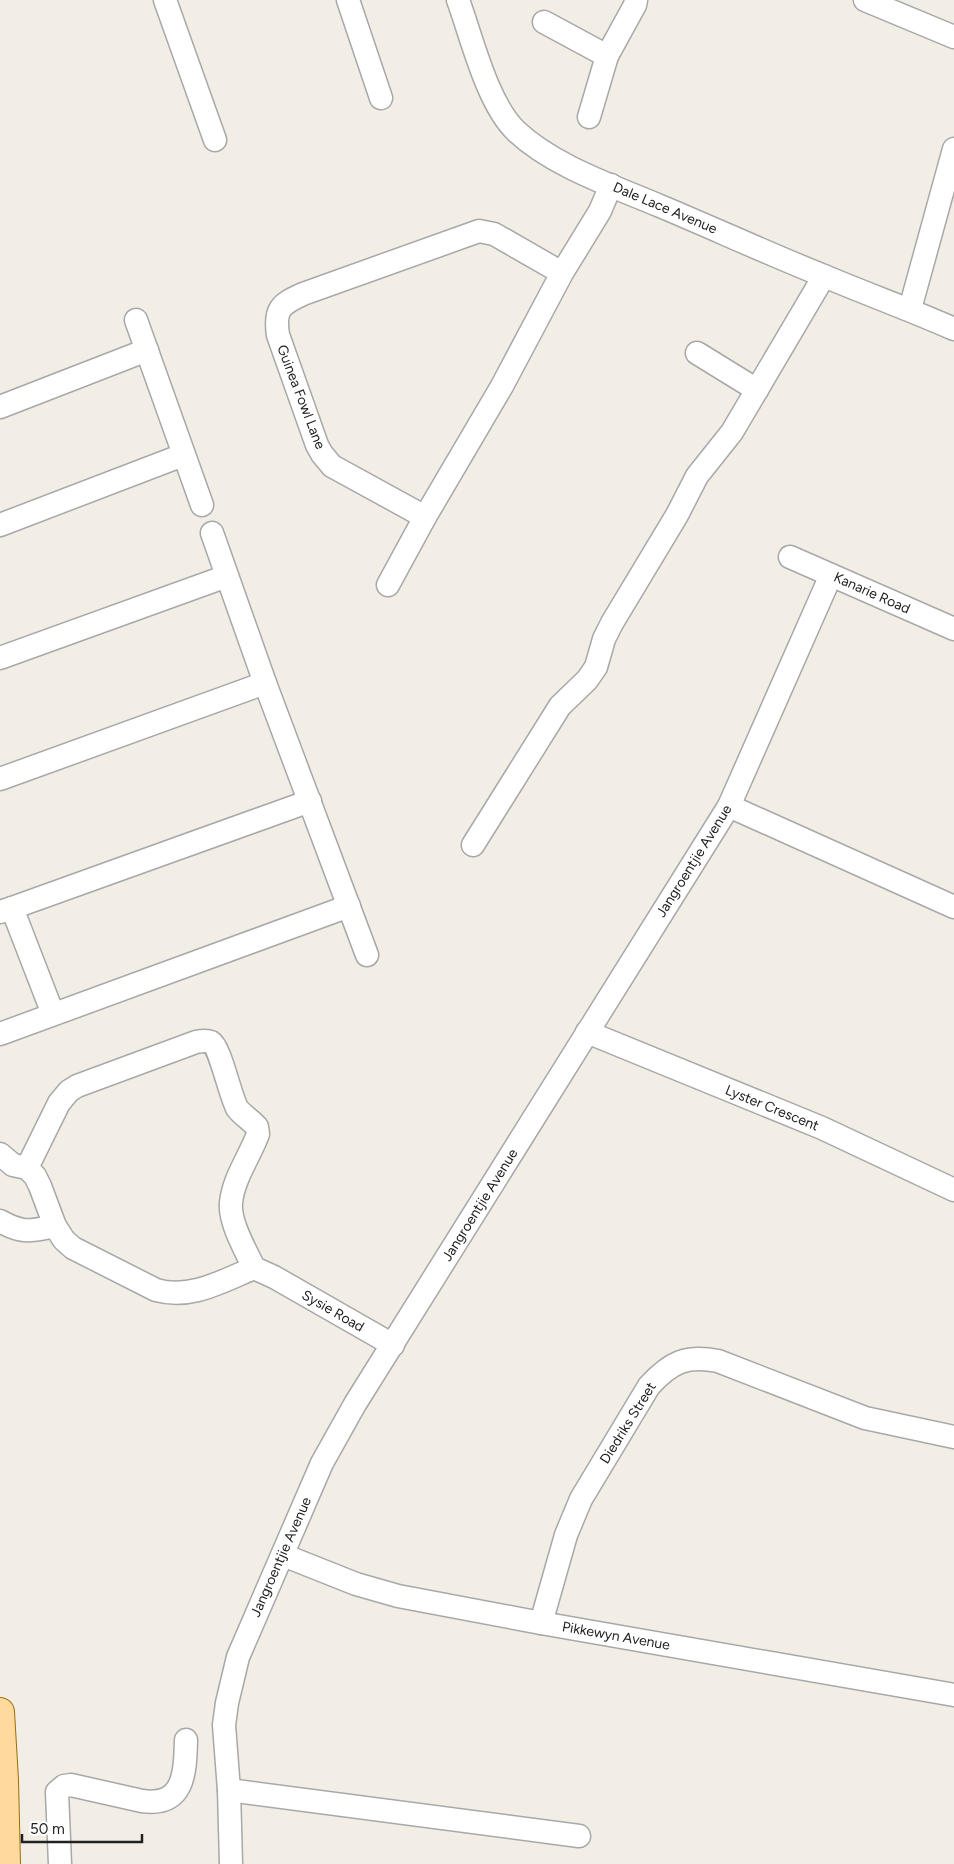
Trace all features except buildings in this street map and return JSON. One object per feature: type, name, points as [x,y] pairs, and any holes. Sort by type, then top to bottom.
[{"type":"main road","points":[[0,1712],[6,1864]]},
{"type":"street","points":[[164,0],[215,140]]},
{"type":"street","points":[[348,0],[381,98]]},
{"type":"street","name":"Dale Lace Avenue","points":[[458,0],[485,77],[499,110],[515,130],[535,146],[572,167],[611,185],[954,329]]},
{"type":"street","points":[[589,117],[607,56],[635,6],[636,0]]},
{"type":"street","points":[[865,0],[954,37]]},
{"type":"street","points":[[544,22],[607,56]]},
{"type":"street","points":[[910,309],[952,166]]},
{"type":"street","points":[[388,585],[425,517],[502,386],[562,273],[600,211],[611,185]]},
{"type":"street","name":"Guinea Fowl Lane","points":[[425,517],[332,466],[322,454],[317,446],[278,335],[276,318],[279,311],[283,304],[303,294],[479,231],[494,234],[562,273]]},
{"type":"street","points":[[473,845],[560,706],[596,667],[604,640],[612,623],[677,514],[696,476],[732,432],[824,276]]},
{"type":"street","points":[[136,320],[202,506]]},
{"type":"street","points":[[0,406],[146,350]]},
{"type":"street","points":[[697,352],[757,390]]},
{"type":"street","points":[[0,525],[183,455]]},
{"type":"street","points":[[212,533],[265,683],[367,955]]},
{"type":"street","name":"Kanarie Road","points":[[790,557],[954,629]]},
{"type":"street","name":"Jangroentjie Avenue","points":[[231,1864],[229,1790],[224,1725],[231,1685],[238,1657],[322,1463],[355,1404],[729,806],[831,575]]},
{"type":"street","points":[[0,658],[227,576]]},
{"type":"street","points":[[0,779],[265,683]]},
{"type":"street","points":[[53,1014],[6,910],[310,801]]},
{"type":"street","points":[[729,806],[954,907]]},
{"type":"street","points":[[0,1034],[349,906]]},
{"type":"street","name":"Lyster Crescent","points":[[587,1032],[822,1128],[954,1190]]},
{"type":"street","points":[[0,1154],[12,1165],[27,1168],[35,1176],[55,1226],[64,1240],[73,1248],[156,1290],[170,1294],[188,1293],[264,1273],[235,1226],[230,1204],[236,1184],[258,1134],[257,1126],[238,1109],[228,1086],[216,1046],[210,1042],[204,1040],[196,1042],[77,1086],[69,1091],[59,1103],[27,1168]]},
{"type":"street","points":[[0,1221],[14,1229],[32,1231],[55,1226]]},
{"type":"street","name":"Sysie Road","points":[[264,1273],[393,1345]]},
{"type":"street","name":"Diedriks Street","points":[[541,1623],[566,1535],[581,1499],[649,1386],[662,1372],[673,1364],[684,1360],[702,1358],[718,1361],[865,1418],[954,1436]]},
{"type":"street","name":"Pikkewyn Avenue","points":[[283,1555],[356,1584],[398,1596],[541,1623],[954,1695]]},
{"type":"street","points":[[60,1864],[57,1792],[64,1786],[71,1785],[142,1801],[166,1800],[175,1793],[182,1782],[186,1740]]},
{"type":"street","points":[[229,1790],[580,1836]]}]
